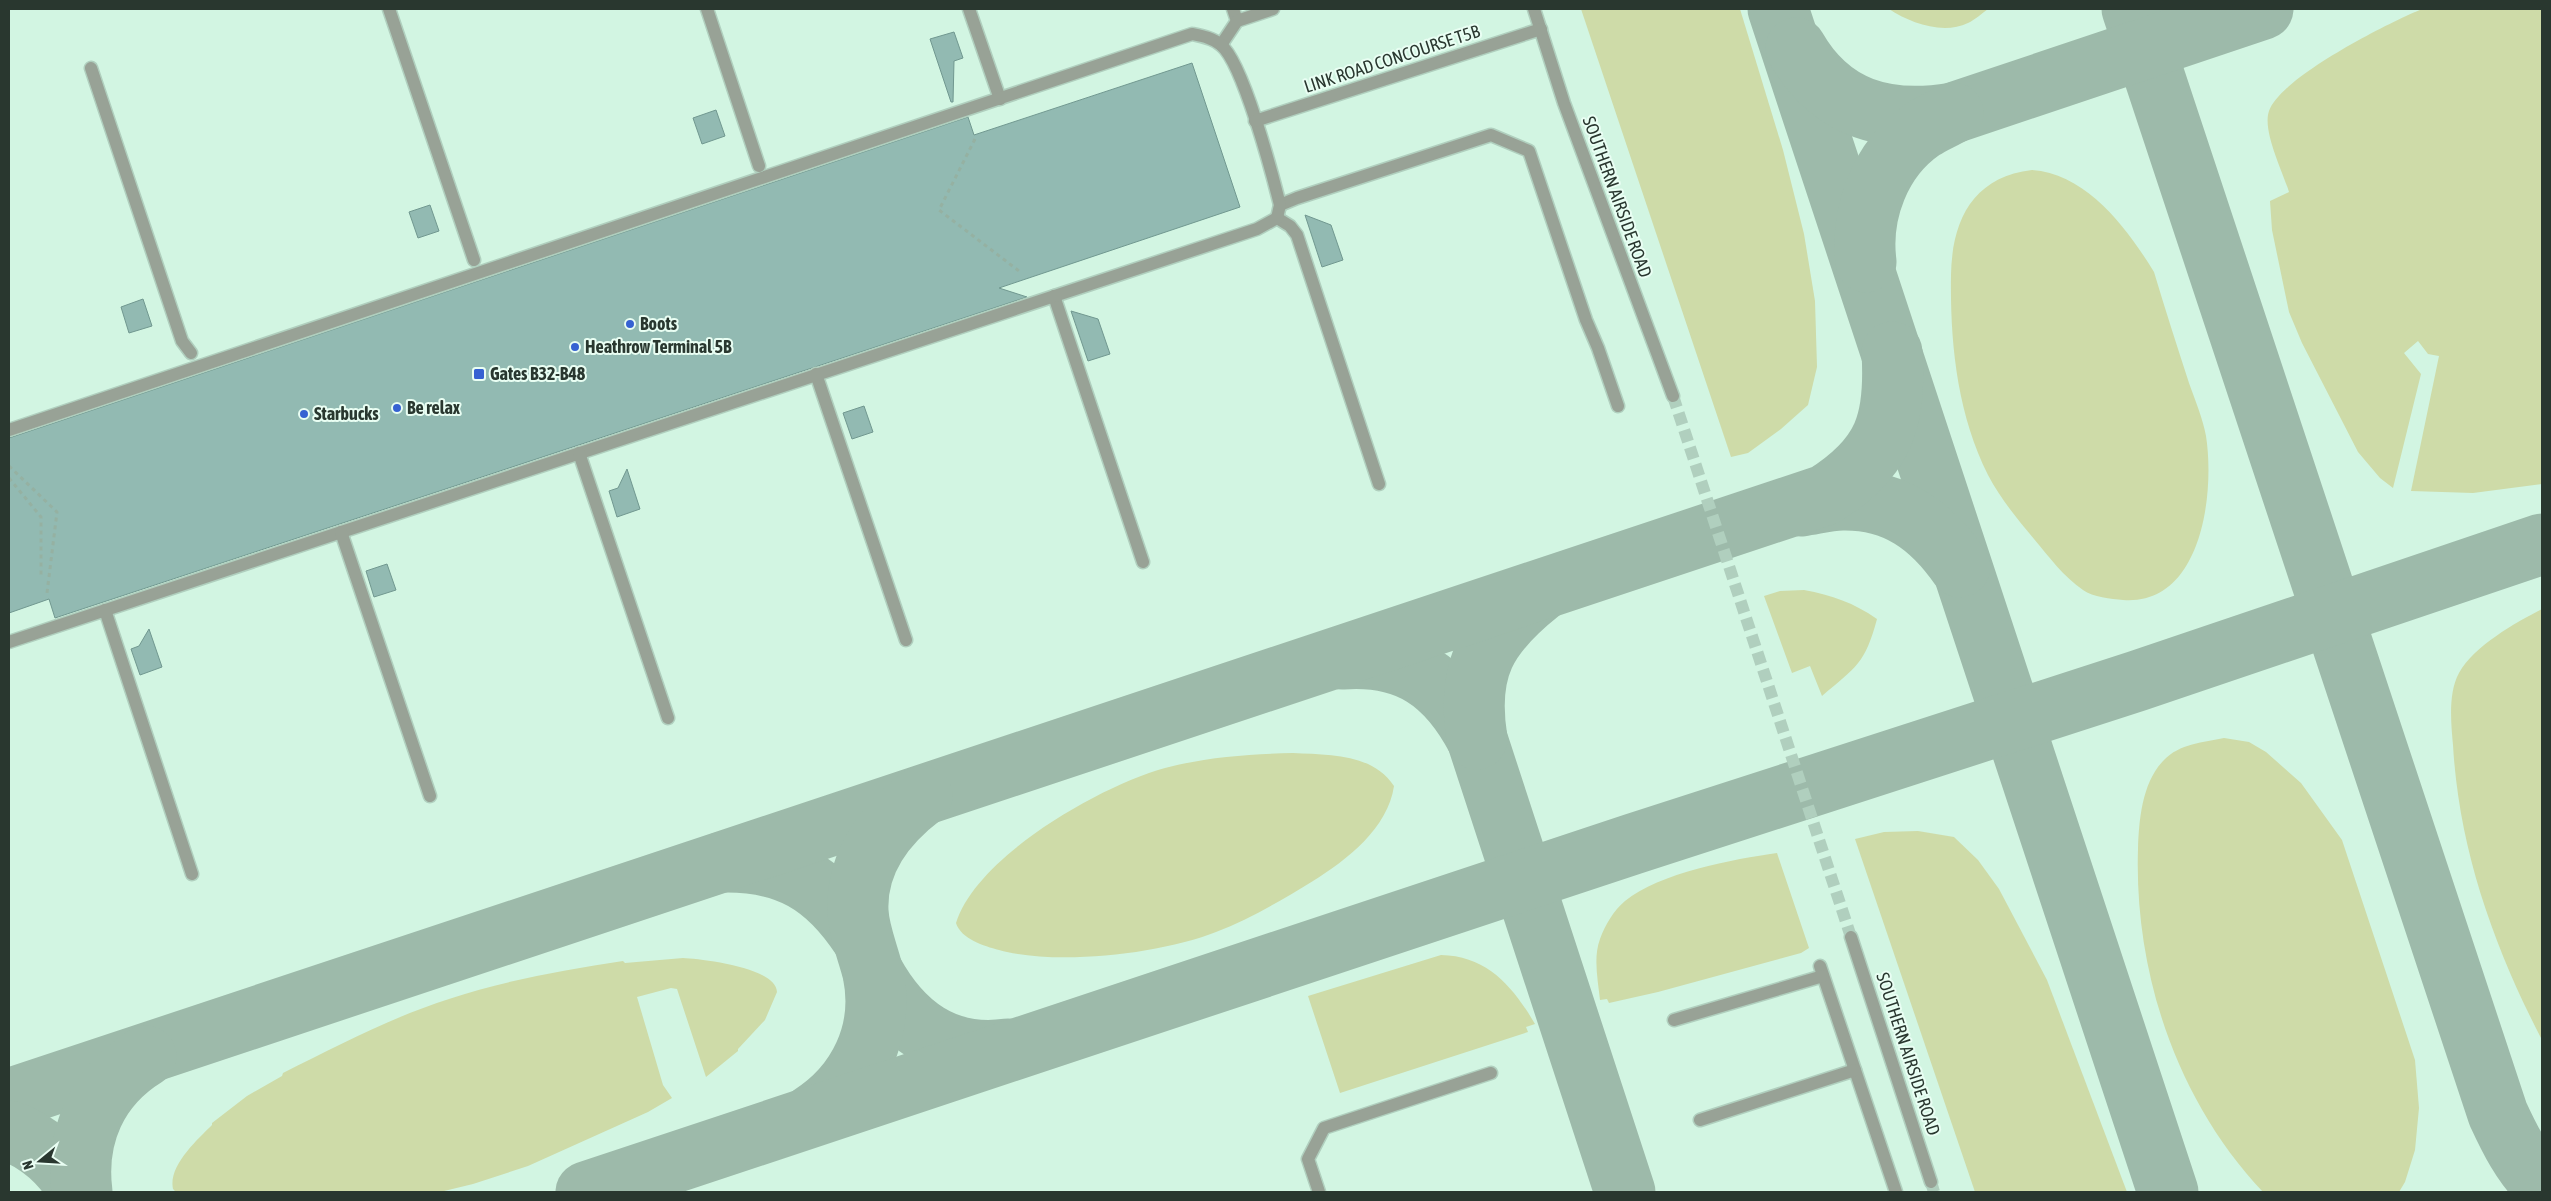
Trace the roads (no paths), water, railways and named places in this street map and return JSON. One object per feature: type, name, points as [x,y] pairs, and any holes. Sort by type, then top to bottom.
[{"type":"street","points":[[389,9],[474,260]]},
{"type":"street","points":[[707,9],[759,166]]},
{"type":"street","points":[[969,9],[1000,99]]},
{"type":"street","points":[[1233,9],[1237,21]]},
{"type":"street","points":[[1221,45],[1237,21],[1273,9]]},
{"type":"street","name":"SOUTHERN AIRSIDE ROAD","points":[[1534,9],[1564,103],[1673,396]]},
{"type":"street","name":"LINK ROAD CONCOURSE T5B","points":[[1255,121],[1541,29]]},
{"type":"street","points":[[9,430],[1192,34],[1209,38],[1221,45],[1236,65],[1255,121],[1279,212],[1297,235],[1379,484]]},
{"type":"street","points":[[91,68],[182,341],[191,353]]},
{"type":"street","points":[[9,642],[1257,229],[1297,198],[1491,135],[1529,151],[1586,320],[1618,406]]},
{"type":"street","points":[[1054,296],[1143,562]]},
{"type":"street","points":[[816,374],[906,640]]},
{"type":"street","points":[[579,453],[668,718]]},
{"type":"street","points":[[341,532],[430,796]]},
{"type":"street","points":[[104,610],[192,874]]},
{"type":"street","name":"SOUTHERN AIRSIDE ROAD","points":[[1851,937],[1931,1182]]},
{"type":"street","points":[[1674,1020],[1822,971],[1896,1192]]},
{"type":"street","points":[[1700,1120],[1855,1070]]},
{"type":"street","points":[[1319,1192],[1308,1159],[1324,1128],[1490,1073]]},
{"type":"tunnel","points":[[1673,396],[1851,937]]},
{"type":"tunnel","points":[[1931,1182],[1934,1192]]},
{"type":"place","name":"Boots","points":[[630,324]]},
{"type":"place","name":"Heathrow Terminal 5B","points":[[575,347]]},
{"type":"place","name":"Gates B32-B48","points":[[479,374]]},
{"type":"place","name":"Be relax","points":[[397,408]]},
{"type":"place","name":"Starbucks","points":[[304,414]]}]
